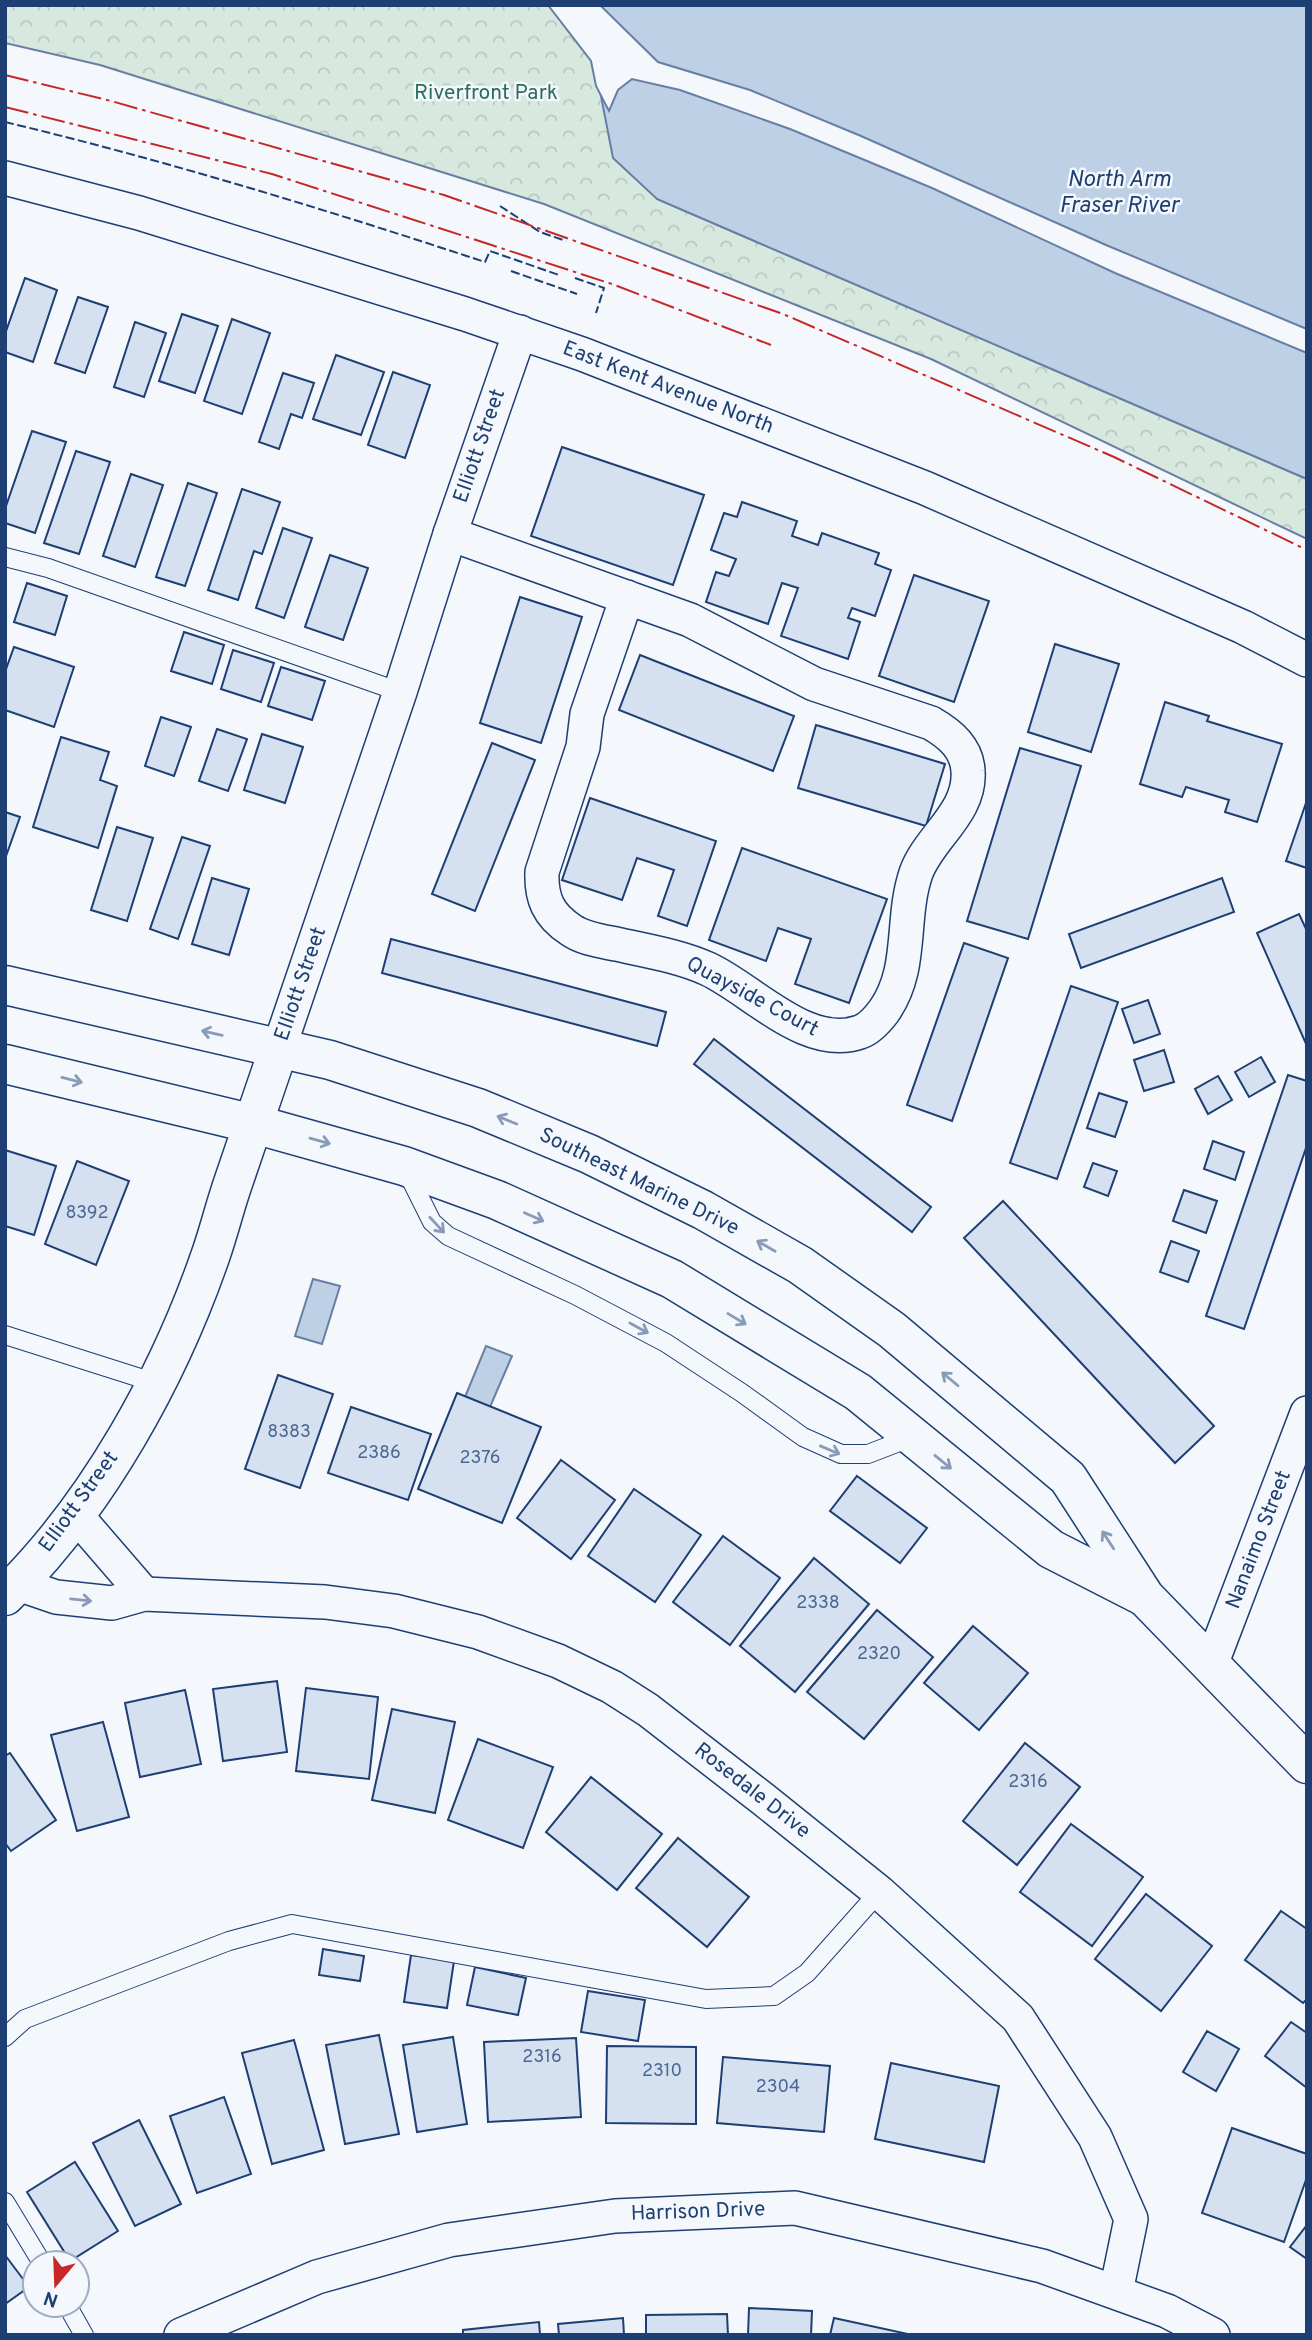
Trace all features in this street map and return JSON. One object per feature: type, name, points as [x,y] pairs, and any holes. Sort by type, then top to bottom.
[{"type":"main road","name":"Southeast Marine Drive","points":[[5,985],[330,1060],[478,1108],[589,1154],[703,1210],[800,1265],[892,1330],[1068,1478],[1145,1597],[1307,1765]]},
{"type":"main road","name":"Elliott Street","points":[[11,1590],[75,1514],[109,1463],[156,1382],[183,1325],[211,1255],[279,1048]]},
{"type":"main road","name":"Southeast Marine Drive","points":[[5,1064],[254,1124],[404,1166],[498,1200],[672,1279],[858,1392],[1051,1549],[1145,1597]]},
{"type":"street","name":"East Kent Avenue North","points":[[5,178],[139,213],[520,332],[582,354],[925,488],[1243,627],[1307,660]]},
{"type":"street","name":"Elliott Street","points":[[279,1048],[520,332]]},
{"type":"street","name":"Quayside Court","points":[[450,534],[627,597],[690,620],[814,684],[932,723],[946,731],[957,742],[967,757],[969,774],[960,805],[950,823],[923,858],[916,873],[903,969],[895,996],[879,1018],[863,1031],[846,1036],[827,1035],[806,1029],[710,970],[681,959],[590,939],[572,931],[558,920],[545,903],[541,888],[542,872],[583,747],[587,714],[627,597]]},
{"type":"street","name":"Nanaimo Street","points":[[1211,1665],[1307,1413]]},
{"type":"street","points":[[75,1514],[144,1594]]},
{"type":"street","name":"Rosedale Drive","points":[[11,1590],[112,1603],[144,1594],[325,1602],[394,1611],[478,1632],[558,1661],[612,1687],[648,1710],[879,1892],[1018,2018],[1095,2137],[1131,2220],[1116,2292]]},
{"type":"street","name":"Harrison Drive","points":[[181,2335],[317,2277],[449,2240],[615,2216],[795,2208],[1042,2266],[1167,2311],[1213,2335]]},
{"type":"lane","points":[[5,557],[48,568],[400,692]]},
{"type":"lane","points":[[404,1166],[432,1222],[448,1236],[575,1295],[666,1343],[803,1437],[841,1454],[868,1454],[913,1437]]},
{"type":"lane","points":[[5,1335],[156,1382]]},
{"type":"lane","points":[[5,2037],[25,2019],[229,1941],[292,1924],[706,1999],[775,1996],[807,1973],[879,1892]]},
{"type":"lane","points":[[5,2202],[34,2249]]},
{"type":"lane","points":[[75,2319],[85,2335]]},
{"type":"green space","name":"Riverfront Park","points":[[5,5],[551,5],[594,60],[657,199],[1307,479],[1307,539],[931,359],[544,204],[100,65],[5,43]]},
{"type":"water","name":"North Arm Fraser River","points":[[551,5],[1307,5],[1307,479],[657,199],[613,158],[594,60]]},
{"type":"water","points":[[313,1279],[340,1286],[322,1344],[295,1336]]},
{"type":"water","points":[[486,1346],[512,1356],[490,1407],[465,1397]]},
{"type":"pier","points":[[548,5],[600,5],[658,62],[750,90],[1307,329],[1307,353],[1115,273],[932,188],[790,129],[680,90],[632,79],[618,90],[609,111],[596,86],[591,61]]},
{"type":"building","points":[[25,278],[57,290],[33,362],[5,352],[5,334]]},
{"type":"building","points":[[78,297],[108,307],[85,373],[55,363]]},
{"type":"building","points":[[182,314],[218,326],[195,393],[159,381]]},
{"type":"building","points":[[232,319],[270,333],[242,414],[204,401]]},
{"type":"building","points":[[135,322],[166,333],[144,397],[114,387]]},
{"type":"building","points":[[336,355],[384,372],[361,435],[313,419]]},
{"type":"building","points":[[393,372],[430,385],[405,458],[368,445]]},
{"type":"building","points":[[283,373],[314,383],[302,418],[291,414],[279,449],[259,442]]},
{"type":"building","points":[[32,431],[66,442],[35,533],[5,523],[5,509]]},
{"type":"building","points":[[562,447],[704,495],[673,585],[531,536]]},
{"type":"building","points":[[76,451],[110,462],[79,554],[44,543]]},
{"type":"building","points":[[131,474],[163,485],[135,567],[103,556]]},
{"type":"building","points":[[188,483],[217,493],[185,586],[156,577]]},
{"type":"building","points":[[242,489],[280,502],[262,554],[254,551],[238,600],[208,590]]},
{"type":"building","points":[[742,502],[797,521],[792,536],[818,545],[822,533],[879,553],[875,564],[891,570],[875,616],[852,608],[848,618],[860,622],[848,659],[781,636],[798,588],[782,583],[768,624],[706,602],[716,572],[729,576],[736,559],[711,550],[724,513],[737,517]]},
{"type":"building","points":[[283,528],[312,538],[284,618],[256,608]]},
{"type":"building","points":[[330,555],[368,568],[343,640],[305,627]]},
{"type":"building","points":[[914,575],[989,601],[954,702],[879,676]]},
{"type":"building","points":[[27,583],[67,596],[55,635],[14,622]]},
{"type":"building","points":[[520,597],[582,617],[541,743],[480,723]]},
{"type":"building","points":[[184,632],[224,645],[212,684],[171,671]]},
{"type":"building","points":[[1055,644],[1119,664],[1091,752],[1028,732]]},
{"type":"building","points":[[14,647],[74,667],[54,727],[5,710],[5,672]]},
{"type":"building","points":[[233,650],[274,663],[261,702],[221,689]]},
{"type":"building","points":[[640,655],[794,716],[773,771],[619,710]]},
{"type":"building","points":[[281,667],[325,681],[312,720],[268,706]]},
{"type":"building","points":[[1165,702],[1209,716],[1207,721],[1282,744],[1257,822],[1225,812],[1229,800],[1186,787],[1182,797],[1140,784]]},
{"type":"building","points":[[161,717],[191,727],[174,776],[145,766]]},
{"type":"building","points":[[816,725],[945,764],[926,826],[798,788]]},
{"type":"building","points":[[217,729],[247,739],[228,791],[199,781]]},
{"type":"building","points":[[262,734],[303,747],[285,803],[244,790]]},
{"type":"building","points":[[61,737],[109,752],[100,780],[117,786],[98,848],[33,827]]},
{"type":"building","points":[[492,743],[535,760],[475,911],[432,894]]},
{"type":"building","points":[[1020,748],[1081,766],[1028,939],[967,921]]},
{"type":"building","points":[[590,798],[716,841],[687,926],[658,916],[674,870],[637,858],[622,900],[562,880]]},
{"type":"building","points":[[1307,800],[1307,868],[1286,861]]},
{"type":"building","points":[[5,812],[20,817],[5,859]]},
{"type":"building","points":[[117,827],[153,838],[127,921],[91,910]]},
{"type":"building","points":[[182,837],[210,846],[178,939],[150,929]]},
{"type":"building","points":[[742,848],[887,899],[849,1003],[795,984],[811,939],[778,928],[766,961],[709,940]]},
{"type":"building","points":[[212,878],[249,889],[229,955],[192,944]]},
{"type":"building","points":[[1222,878],[1234,912],[1081,968],[1069,934]]},
{"type":"building","points":[[1299,914],[1307,931],[1307,1046],[1257,933]]},
{"type":"building","points":[[391,939],[666,1012],[657,1046],[382,973]]},
{"type":"building","points":[[964,943],[1008,958],[952,1121],[907,1105]]},
{"type":"building","points":[[1071,986],[1118,1002],[1057,1179],[1010,1163]]},
{"type":"building","points":[[1148,1000],[1160,1034],[1134,1043],[1122,1009]]},
{"type":"building","points":[[714,1039],[931,1207],[912,1232],[694,1064]]},
{"type":"building","points":[[1164,1050],[1174,1082],[1144,1091],[1134,1060]]},
{"type":"building","points":[[1261,1057],[1275,1082],[1249,1097],[1235,1072]]},
{"type":"building","points":[[1288,1075],[1307,1081],[1307,1145],[1244,1329],[1206,1316]]},
{"type":"building","points":[[1218,1076],[1232,1100],[1208,1114],[1195,1089]]},
{"type":"building","points":[[1099,1093],[1127,1102],[1115,1137],[1087,1128]]},
{"type":"building","points":[[1213,1141],[1244,1152],[1235,1180],[1204,1169]]},
{"type":"building","points":[[5,1150],[56,1166],[34,1235],[5,1226]]},
{"type":"building","points":[[77,1161],[129,1181],[96,1265],[45,1244]]},
{"type":"building","points":[[1093,1163],[1117,1171],[1108,1196],[1084,1187]]},
{"type":"building","points":[[1184,1190],[1217,1201],[1206,1233],[1173,1221]]},
{"type":"building","points":[[1003,1201],[1214,1426],[1175,1463],[964,1238]]},
{"type":"building","points":[[1171,1241],[1199,1251],[1188,1282],[1160,1272]]},
{"type":"building","points":[[278,1375],[333,1394],[300,1488],[245,1469]]},
{"type":"building","points":[[457,1393],[541,1427],[502,1523],[418,1489]]},
{"type":"building","points":[[351,1407],[431,1434],[408,1500],[328,1473]]},
{"type":"building","points":[[561,1460],[615,1500],[571,1559],[517,1518]]},
{"type":"building","points":[[857,1476],[927,1528],[900,1563],[830,1511]]},
{"type":"building","points":[[634,1489],[701,1535],[655,1602],[588,1556]]},
{"type":"building","points":[[723,1536],[780,1578],[730,1645],[673,1602]]},
{"type":"building","points":[[814,1558],[869,1604],[795,1692],[740,1646]]},
{"type":"building","points":[[877,1610],[933,1657],[864,1739],[807,1692]]},
{"type":"building","points":[[973,1626],[1028,1673],[979,1730],[924,1683]]},
{"type":"building","points":[[277,1681],[287,1752],[223,1761],[213,1689]]},
{"type":"building","points":[[306,1688],[378,1697],[369,1779],[296,1771]]},
{"type":"building","points":[[185,1690],[201,1764],[140,1777],[125,1703]]},
{"type":"building","points":[[392,1709],[455,1722],[435,1813],[372,1800]]},
{"type":"building","points":[[103,1722],[129,1817],[77,1831],[51,1735]]},
{"type":"building","points":[[478,1739],[553,1767],[523,1848],[448,1820]]},
{"type":"building","points":[[1025,1743],[1080,1787],[1017,1865],[963,1821]]},
{"type":"building","points":[[10,1753],[56,1820],[11,1851],[5,1843],[5,1756]]},
{"type":"building","points":[[591,1777],[662,1834],[617,1890],[546,1832]]},
{"type":"building","points":[[1071,1824],[1143,1877],[1092,1946],[1020,1892]]},
{"type":"building","points":[[678,1838],[749,1897],[707,1947],[636,1888]]},
{"type":"building","points":[[1146,1894],[1212,1946],[1161,2011],[1095,1959]]},
{"type":"building","points":[[1281,1911],[1307,1929],[1307,1999],[1303,2003],[1245,1960]]},
{"type":"building","points":[[323,1949],[364,1956],[360,1981],[319,1975]]},
{"type":"building","points":[[411,1955],[454,1961],[447,2008],[404,2002]]},
{"type":"building","points":[[475,1967],[526,1978],[518,2015],[467,2005]]},
{"type":"building","points":[[588,1991],[645,2000],[638,2041],[581,2032]]},
{"type":"building","points":[[1291,2022],[1307,2033],[1307,2088],[1265,2056]]},
{"type":"building","points":[[1207,2031],[1239,2049],[1216,2091],[1183,2072]]},
{"type":"building","points":[[379,2035],[399,2134],[345,2144],[326,2045]]},
{"type":"building","points":[[453,2037],[467,2124],[417,2132],[403,2045]]},
{"type":"building","points":[[576,2038],[581,2117],[488,2122],[484,2042]]},
{"type":"building","points":[[294,2040],[324,2150],[272,2164],[242,2053]]},
{"type":"building","points":[[607,2046],[696,2047],[696,2124],[606,2123]]},
{"type":"building","points":[[723,2057],[830,2066],[824,2132],[717,2123]]},
{"type":"building","points":[[891,2063],[999,2086],[984,2162],[875,2139]]},
{"type":"building","points":[[224,2097],[251,2174],[197,2193],[170,2116]]},
{"type":"building","points":[[139,2120],[181,2204],[135,2226],[93,2143]]},
{"type":"building","points":[[1232,2128],[1307,2154],[1307,2177],[1284,2242],[1202,2213]]},
{"type":"building","points":[[75,2162],[118,2231],[89,2249],[63,2249],[27,2192]]},
{"type":"building","points":[[1307,2225],[1307,2259],[1290,2247]]},
{"type":"building","points":[[5,2255],[21,2276],[21,2293],[5,2304]]},
{"type":"building","points":[[749,2308],[812,2311],[811,2335],[748,2335]]},
{"type":"building","points":[[727,2314],[728,2335],[646,2335],[646,2315]]},
{"type":"building","points":[[623,2318],[624,2335],[559,2335],[558,2324]]},
{"type":"building","points":[[834,2318],[908,2334],[908,2335],[830,2335]]},
{"type":"building","points":[[539,2322],[540,2335],[463,2335],[463,2330]]},
{"type":"fence","points":[[5,122],[247,187],[485,262],[490,251],[559,275]]},
{"type":"fence","points":[[500,206],[540,232],[566,241]]},
{"type":"fence","points":[[511,271],[577,294]]},
{"type":"fence","points":[[575,278],[604,288],[596,313]]},
{"type":"power","points":[[5,75],[111,101],[444,195],[783,314],[1114,457],[1307,550]]},
{"type":"power","points":[[5,107],[272,174],[612,284],[771,345]]}]
